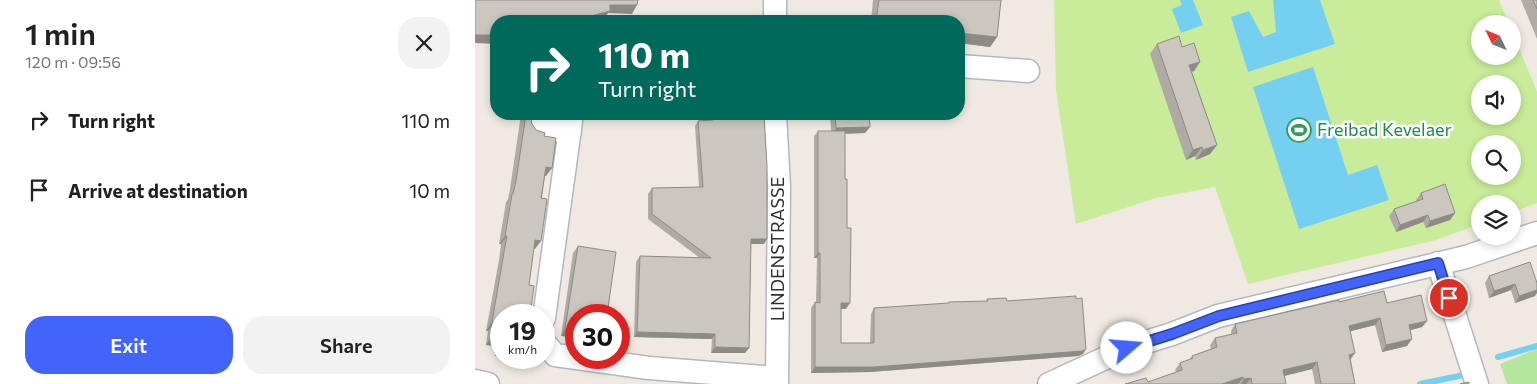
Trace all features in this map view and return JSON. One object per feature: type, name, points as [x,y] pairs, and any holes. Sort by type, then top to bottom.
[{"type":"street","points":[[775,0],[775,15]]},
{"type":"street","points":[[965,66],[1028,71]]},
{"type":"street","name":"LINDENSTRASSE","points":[[775,120],[779,187],[777,381]]},
{"type":"street","points":[[539,128],[571,123],[546,304]]},
{"type":"street","points":[[1049,384],[1127,348],[1172,334],[1219,316],[1466,256],[1537,233]]},
{"type":"street","points":[[1438,263],[1477,384]]},
{"type":"street","points":[[555,355],[649,368],[777,381]]},
{"type":"street","points":[[475,380],[488,384]]},
{"type":"green space","name":"Freibad Kevelaer","points":[[1054,0],[1499,0],[1505,15],[1471,15],[1471,65],[1521,65],[1521,53],[1537,92],[1537,203],[1521,209],[1521,195],[1471,195],[1471,227],[1436,240],[1248,284],[1215,187],[1156,198],[1076,224],[1056,90]]},
{"type":"green space","points":[[1537,349],[1537,384],[1507,384],[1500,364]]},
{"type":"water","points":[[1180,0],[1193,0],[1203,25],[1181,33],[1172,9],[1182,5]]},
{"type":"water","points":[[1273,0],[1320,0],[1335,44],[1248,72],[1231,17],[1249,11],[1263,37],[1276,32]]},
{"type":"water","points":[[1313,67],[1348,175],[1377,165],[1389,200],[1299,229],[1253,87]]},
{"type":"building","points":[[475,0],[638,0],[637,5],[610,5],[610,11],[595,15],[490,15],[490,35],[475,35]]},
{"type":"building","points":[[879,0],[1001,0],[997,37],[965,34],[965,15],[877,15]]},
{"type":"building","points":[[1533,0],[1537,0],[1537,9]]},
{"type":"building","points":[[1179,36],[1182,47],[1194,43],[1200,62],[1189,65],[1217,145],[1203,150],[1202,147],[1193,150],[1157,44]]},
{"type":"building","points":[[525,120],[531,120],[536,130],[545,133],[544,136],[556,138],[552,168],[546,167],[541,198],[547,199],[541,241],[535,240],[529,285],[534,286],[532,304],[495,304]]},
{"type":"building","points":[[764,120],[767,166],[767,239],[751,239],[749,348],[715,347],[715,334],[637,332],[640,256],[711,258],[652,214],[652,188],[703,187],[698,121]]},
{"type":"building","points":[[835,120],[869,120],[870,127],[836,128]]},
{"type":"building","points":[[818,131],[845,131],[847,228],[851,228],[850,303],[841,303],[841,343],[874,343],[874,308],[988,301],[987,299],[1006,298],[1007,301],[1076,296],[1076,299],[1082,298],[1086,349],[1082,351],[874,367],[815,367],[815,302],[820,303]]},
{"type":"building","points":[[1445,184],[1455,213],[1430,221],[1428,215],[1400,225],[1394,209],[1423,199],[1421,193]]},
{"type":"building","points":[[578,246],[616,252],[609,304],[569,304]]},
{"type":"building","points":[[1530,262],[1537,283],[1537,290],[1519,296],[1515,284],[1494,291],[1489,276]]},
{"type":"building","points":[[1384,291],[1387,303],[1421,295],[1427,321],[1409,325],[1412,339],[1386,345],[1380,318],[1349,326],[1355,353],[1349,355],[1355,384],[1321,384],[1317,362],[1283,370],[1286,384],[1252,384],[1251,378],[1244,379],[1243,377],[1222,384],[1125,384],[1146,378],[1148,382],[1182,370],[1180,363],[1193,358],[1192,356],[1217,347],[1215,338],[1237,333],[1235,324]]},
{"type":"waterway","points":[[1498,357],[1537,346]]},
{"type":"waterway","points":[[1420,384],[1469,374]]},
{"type":"place","name":"Freibad Kevelaer","points":[[1299,130]]},
{"type":"route","points":[[1127,348],[1172,334],[1219,316],[1438,263],[1449,298]]}]
